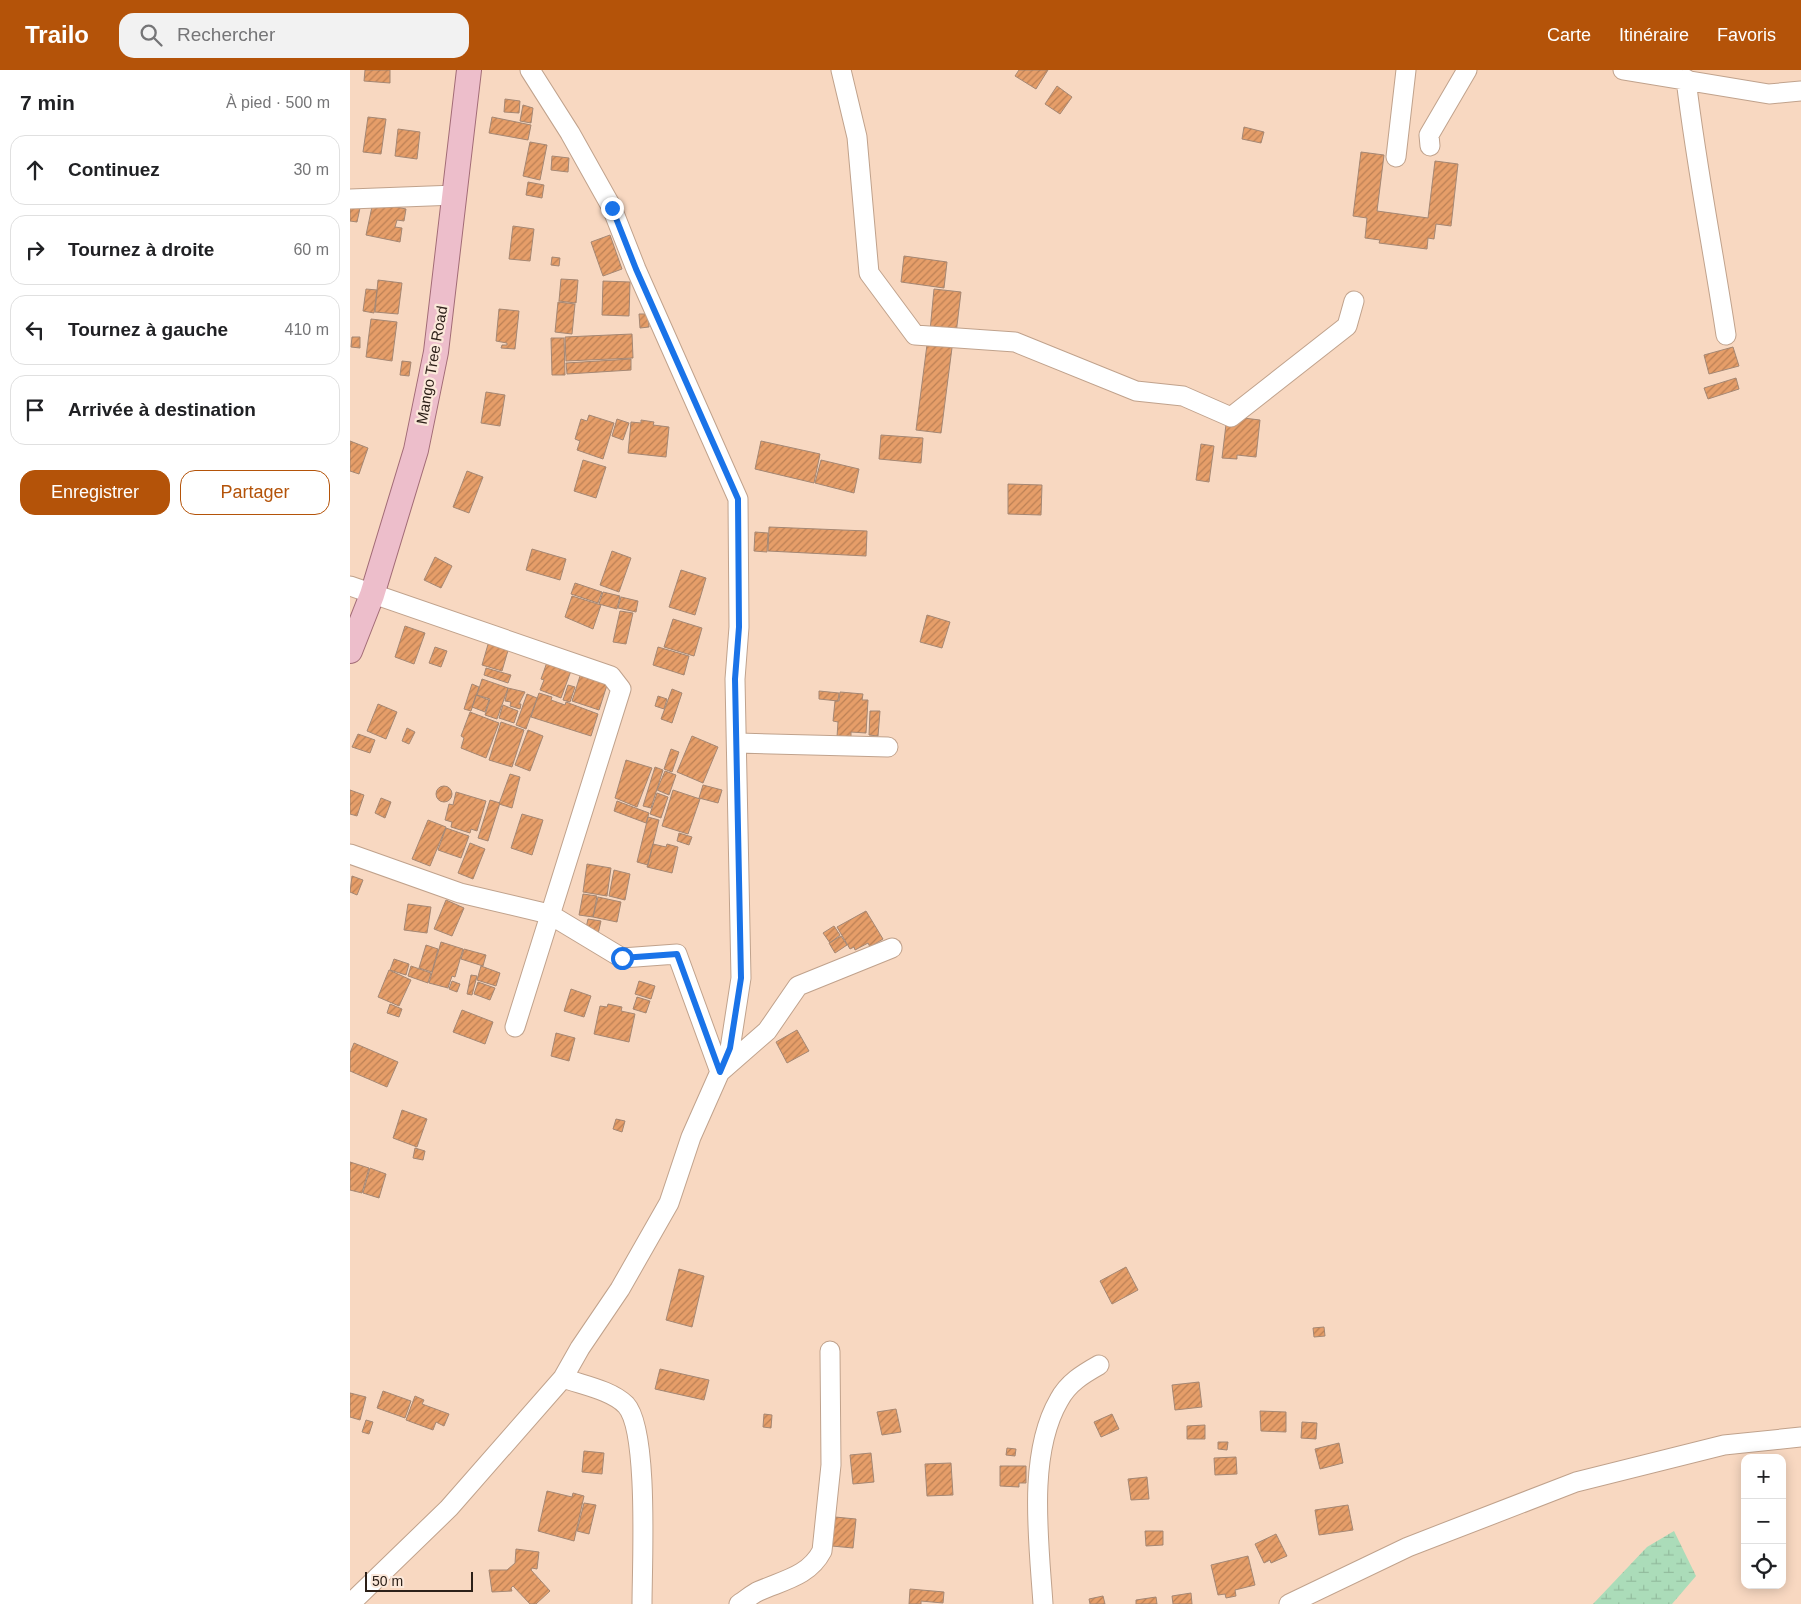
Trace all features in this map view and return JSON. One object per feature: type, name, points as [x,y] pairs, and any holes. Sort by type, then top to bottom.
[{"type":"main road","name":"Mango Tree Road","points":[[350,651],[372,594],[416,450],[436,352],[456,195],[469,70]]},
{"type":"street","points":[[350,1604],[449,1508],[563,1378],[580,1348],[620,1290],[669,1203],[682,1160],[730,1048],[741,978],[738,743],[735,679],[739,627],[738,499],[636,269],[612,208],[570,133],[530,70]]},
{"type":"street","points":[[841,70],[857,137],[869,272],[915,335],[1015,342],[1136,391],[1183,396],[1231,417],[1347,326],[1354,301]]},
{"type":"street","points":[[1396,158],[1406,70]]},
{"type":"street","points":[[1430,146],[1429,135],[1467,70]]},
{"type":"street","points":[[1623,70],[1769,94],[1801,91]]},
{"type":"street","points":[[1686,79],[1696,164],[1712,237],[1726,335]]},
{"type":"street","points":[[350,199],[456,195]]},
{"type":"street","points":[[350,586],[611,676],[621,688],[606,742],[549,914],[515,1027]]},
{"type":"street","points":[[738,743],[888,747]]},
{"type":"street","points":[[350,854],[460,893],[549,914],[622,958],[677,954],[720,1072]]},
{"type":"street","points":[[720,1072],[767,1031],[798,986],[892,948]]},
{"type":"street","points":[[739,1604],[756,1592],[805,1573],[816,1562],[822,1551],[831,1465],[830,1351]]},
{"type":"street","points":[[1043,1604],[1038,1489],[1043,1447],[1049,1420],[1060,1398],[1075,1380],[1099,1365]]},
{"type":"street","points":[[563,1378],[604,1393],[625,1404],[633,1415],[639,1451],[642,1604]]},
{"type":"street","points":[[1289,1604],[1370,1567],[1408,1547],[1576,1482],[1724,1446],[1801,1437]]},
{"type":"green space","points":[[1674,1531],[1696,1576],[1672,1604],[1593,1604],[1647,1547]]},
{"type":"building","points":[[365,70],[390,70],[390,83],[364,81]]},
{"type":"building","points":[[1019,70],[1048,70],[1036,89],[1015,76]]},
{"type":"building","points":[[1057,86],[1072,97],[1060,114],[1045,104]]},
{"type":"building","points":[[505,99],[520,101],[519,113],[504,112]]},
{"type":"building","points":[[523,105],[533,108],[531,123],[520,121]]},
{"type":"building","points":[[368,117],[386,119],[381,154],[363,152]]},
{"type":"building","points":[[492,117],[531,125],[528,140],[489,133]]},
{"type":"building","points":[[1244,127],[1264,132],[1261,143],[1242,139]]},
{"type":"building","points":[[398,129],[420,132],[417,159],[395,156]]},
{"type":"building","points":[[530,142],[547,145],[540,180],[523,176]]},
{"type":"building","points":[[1361,152],[1384,155],[1377,211],[1428,218],[1435,161],[1458,164],[1451,226],[1436,224],[1434,239],[1428,238],[1427,249],[1379,243],[1380,240],[1365,238],[1367,218],[1353,216]]},
{"type":"building","points":[[552,156],[569,158],[568,172],[551,170]]},
{"type":"building","points":[[528,182],[544,185],[542,198],[526,195]]},
{"type":"building","points":[[373,202],[406,209],[404,221],[397,220],[395,227],[402,228],[400,242],[366,235]]},
{"type":"building","points":[[350,206],[360,208],[357,222],[350,221]]},
{"type":"building","points":[[513,226],[534,229],[530,261],[509,259]]},
{"type":"building","points":[[610,235],[622,269],[603,276],[591,242]]},
{"type":"building","points":[[904,256],[947,262],[944,288],[901,282]]},
{"type":"building","points":[[552,257],[560,258],[559,266],[551,265]]},
{"type":"building","points":[[561,279],[578,280],[576,303],[559,301]]},
{"type":"building","points":[[378,280],[402,283],[398,314],[375,312]]},
{"type":"building","points":[[603,281],[630,282],[629,316],[602,315]]},
{"type":"building","points":[[366,289],[377,290],[374,313],[363,311]]},
{"type":"building","points":[[934,289],[961,292],[956,334],[930,331]]},
{"type":"building","points":[[558,302],[575,304],[572,334],[555,332]]},
{"type":"building","points":[[499,309],[519,311],[515,349],[501,348],[502,345],[507,345],[507,343],[496,341]]},
{"type":"building","points":[[639,314],[648,314],[649,327],[640,328]]},
{"type":"building","points":[[371,319],[397,322],[392,361],[366,357]]},
{"type":"building","points":[[632,334],[633,358],[566,361],[565,337]]},
{"type":"building","points":[[352,337],[360,337],[360,348],[351,347]]},
{"type":"building","points":[[928,337],[953,340],[941,433],[916,430]]},
{"type":"building","points":[[551,338],[564,338],[565,375],[552,375]]},
{"type":"building","points":[[1733,347],[1739,366],[1709,374],[1704,355]]},
{"type":"building","points":[[631,359],[631,370],[567,374],[566,363]]},
{"type":"building","points":[[402,361],[411,362],[409,376],[400,375]]},
{"type":"building","points":[[1736,378],[1739,389],[1708,399],[1704,388]]},
{"type":"building","points":[[486,392],[505,395],[500,426],[481,423]]},
{"type":"building","points":[[589,415],[614,423],[603,459],[577,450],[580,441],[575,439],[581,419],[587,421]]},
{"type":"building","points":[[1227,416],[1260,420],[1256,457],[1237,455],[1237,459],[1222,458]]},
{"type":"building","points":[[617,419],[629,423],[623,440],[612,436]]},
{"type":"building","points":[[641,420],[654,422],[653,425],[669,427],[666,457],[628,453],[631,422],[641,423]]},
{"type":"building","points":[[881,435],[923,438],[921,463],[879,459]]},
{"type":"building","points":[[350,441],[368,448],[359,474],[350,471]]},
{"type":"building","points":[[761,441],[820,454],[814,483],[755,469]]},
{"type":"building","points":[[1201,444],[1214,446],[1209,482],[1196,480]]},
{"type":"building","points":[[583,460],[606,467],[596,498],[574,491]]},
{"type":"building","points":[[821,460],[859,469],[854,493],[815,483]]},
{"type":"building","points":[[467,471],[483,477],[469,513],[453,507]]},
{"type":"building","points":[[1008,484],[1042,485],[1041,515],[1008,514]]},
{"type":"building","points":[[769,527],[867,531],[866,556],[768,551]]},
{"type":"building","points":[[755,532],[768,533],[767,552],[754,551]]},
{"type":"building","points":[[532,549],[566,559],[560,580],[526,570]]},
{"type":"building","points":[[612,551],[631,558],[619,592],[600,585]]},
{"type":"building","points":[[435,557],[452,566],[441,588],[424,580]]},
{"type":"building","points":[[681,570],[706,578],[695,615],[669,607]]},
{"type":"building","points":[[575,583],[602,592],[598,603],[571,594]]},
{"type":"building","points":[[603,592],[620,596],[617,609],[599,604]]},
{"type":"building","points":[[572,596],[601,605],[593,629],[565,617]]},
{"type":"building","points":[[621,597],[638,601],[636,612],[618,608]]},
{"type":"building","points":[[620,611],[633,613],[626,644],[613,642]]},
{"type":"building","points":[[927,615],[950,622],[942,648],[920,642]]},
{"type":"building","points":[[673,619],[702,628],[694,656],[664,647]]},
{"type":"building","points":[[405,626],[425,633],[414,664],[395,657]]},
{"type":"building","points":[[489,641],[509,647],[502,671],[482,665]]},
{"type":"building","points":[[435,647],[447,651],[441,667],[429,663]]},
{"type":"building","points":[[658,647],[689,656],[684,675],[653,665]]},
{"type":"building","points":[[551,651],[575,660],[561,698],[540,690],[544,680],[541,679]]},
{"type":"building","points":[[486,668],[511,675],[508,683],[484,675]]},
{"type":"building","points":[[581,673],[608,682],[599,710],[572,701]]},
{"type":"building","points":[[482,679],[508,688],[497,719],[485,715],[490,699],[477,695]]},
{"type":"building","points":[[472,684],[479,687],[471,711],[464,709]]},
{"type":"building","points":[[568,685],[575,687],[570,702],[563,700]]},
{"type":"building","points":[[508,688],[525,692],[519,704],[521,704],[520,709],[510,706],[511,702],[505,701]]},
{"type":"building","points":[[672,689],[682,693],[672,723],[661,719]]},
{"type":"building","points":[[819,691],[839,693],[838,701],[819,699]]},
{"type":"building","points":[[840,692],[863,694],[862,700],[868,700],[866,733],[851,732],[851,738],[837,737],[838,722],[833,721],[835,701],[839,701]]},
{"type":"building","points":[[539,693],[552,697],[551,700],[565,705],[566,702],[598,714],[591,736],[531,717]]},
{"type":"building","points":[[527,694],[537,698],[526,729],[516,725]]},
{"type":"building","points":[[476,695],[489,700],[485,712],[472,707]]},
{"type":"building","points":[[658,696],[667,699],[664,709],[655,706]]},
{"type":"building","points":[[378,704],[397,712],[386,739],[367,731]]},
{"type":"building","points":[[503,705],[518,711],[514,723],[499,718]]},
{"type":"building","points":[[870,711],[880,711],[878,736],[869,735]]},
{"type":"building","points":[[470,712],[499,723],[486,758],[461,748],[464,738],[461,736]]},
{"type":"building","points":[[501,722],[524,730],[512,767],[489,760]]},
{"type":"building","points":[[407,728],[415,732],[409,744],[402,741]]},
{"type":"building","points":[[528,730],[543,736],[530,771],[515,765]]},
{"type":"building","points":[[358,734],[375,740],[370,753],[352,747]]},
{"type":"building","points":[[692,736],[718,747],[703,783],[677,772]]},
{"type":"building","points":[[671,749],[679,752],[672,772],[664,769]]},
{"type":"building","points":[[626,760],[652,768],[637,807],[615,798]]},
{"type":"building","points":[[655,767],[663,770],[651,808],[643,806]]},
{"type":"building","points":[[665,771],[676,775],[669,795],[657,790]]},
{"type":"building","points":[[510,774],[520,777],[512,808],[499,804]]},
{"type":"building","points":[[703,785],[722,790],[718,803],[699,798]]},
{"type":"building","points":[[444,786],[452,794],[444,802],[436,794]]},
{"type":"building","points":[[350,790],[364,795],[357,816],[350,814]]},
{"type":"building","points":[[673,790],[700,799],[688,834],[662,826]]},
{"type":"building","points":[[456,792],[486,801],[477,831],[471,829],[470,833],[451,827],[452,822],[445,820],[449,804],[453,805]]},
{"type":"building","points":[[657,793],[668,797],[661,818],[650,814]]},
{"type":"building","points":[[381,798],[391,802],[385,818],[375,813]]},
{"type":"building","points":[[490,800],[500,803],[488,841],[478,838]]},
{"type":"building","points":[[617,801],[649,813],[646,823],[614,811]]},
{"type":"building","points":[[522,814],[543,820],[532,855],[511,848]]},
{"type":"building","points":[[648,817],[659,820],[648,865],[637,862]]},
{"type":"building","points":[[428,820],[446,827],[430,866],[412,859]]},
{"type":"building","points":[[446,828],[469,836],[461,858],[438,850]]},
{"type":"building","points":[[679,833],[692,837],[689,845],[677,841]]},
{"type":"building","points":[[470,843],[485,849],[473,879],[458,873]]},
{"type":"building","points":[[653,844],[666,847],[667,844],[678,847],[672,873],[647,867]]},
{"type":"building","points":[[587,864],[611,868],[607,896],[583,892]]},
{"type":"building","points":[[614,870],[630,874],[625,900],[609,896]]},
{"type":"building","points":[[352,876],[363,880],[357,895],[350,892]]},
{"type":"building","points":[[583,894],[597,896],[593,917],[579,915]]},
{"type":"building","points":[[598,897],[621,902],[617,922],[593,917]]},
{"type":"building","points":[[446,900],[464,908],[452,936],[434,929]]},
{"type":"building","points":[[408,904],[431,907],[427,933],[404,930]]},
{"type":"building","points":[[866,911],[883,939],[870,947],[868,943],[855,950],[854,947],[850,949],[837,927]]},
{"type":"building","points":[[588,919],[601,921],[598,934],[585,932]]},
{"type":"building","points":[[834,926],[840,935],[830,943],[823,933]]},
{"type":"building","points":[[841,936],[847,945],[835,953],[829,943]]},
{"type":"building","points":[[441,942],[463,949],[455,977],[452,976],[448,988],[429,983]]},
{"type":"building","points":[[426,945],[438,949],[432,972],[419,968]]},
{"type":"building","points":[[464,949],[486,955],[483,966],[461,959]]},
{"type":"building","points":[[394,959],[409,964],[406,975],[390,970]]},
{"type":"building","points":[[411,966],[431,973],[428,983],[408,976]]},
{"type":"building","points":[[481,966],[500,973],[496,986],[477,980]]},
{"type":"building","points":[[389,970],[411,980],[399,1006],[378,997]]},
{"type":"building","points":[[471,975],[477,976],[472,995],[467,994]]},
{"type":"building","points":[[452,981],[460,984],[457,992],[449,989]]},
{"type":"building","points":[[639,981],[655,986],[651,999],[635,994]]},
{"type":"building","points":[[478,982],[495,988],[490,1000],[474,994]]},
{"type":"building","points":[[571,989],[591,996],[584,1017],[564,1011]]},
{"type":"building","points":[[637,997],[650,1001],[646,1013],[633,1009]]},
{"type":"building","points":[[390,1004],[402,1009],[399,1017],[387,1013]]},
{"type":"building","points":[[608,1004],[622,1007],[621,1011],[635,1014],[629,1042],[594,1034],[600,1006],[607,1007]]},
{"type":"building","points":[[462,1010],[493,1022],[485,1044],[453,1032]]},
{"type":"building","points":[[797,1030],[809,1051],[787,1063],[776,1042]]},
{"type":"building","points":[[556,1033],[575,1038],[569,1061],[551,1056]]},
{"type":"building","points":[[354,1043],[398,1062],[387,1087],[350,1071],[350,1053]]},
{"type":"building","points":[[402,1110],[427,1119],[417,1147],[393,1138]]},
{"type":"building","points":[[616,1119],[625,1121],[622,1132],[613,1129]]},
{"type":"building","points":[[415,1148],[425,1151],[423,1160],[413,1158]]},
{"type":"building","points":[[350,1162],[369,1168],[362,1193],[350,1190]]},
{"type":"building","points":[[370,1168],[386,1174],[379,1198],[363,1193]]},
{"type":"building","points":[[1126,1267],[1138,1290],[1112,1304],[1100,1281]]},
{"type":"building","points":[[679,1269],[704,1276],[692,1327],[666,1320]]},
{"type":"building","points":[[1324,1327],[1325,1336],[1314,1337],[1313,1328]]},
{"type":"building","points":[[660,1369],[709,1380],[704,1400],[655,1389]]},
{"type":"building","points":[[1199,1382],[1202,1407],[1175,1410],[1172,1385]]},
{"type":"building","points":[[383,1391],[411,1401],[405,1418],[377,1408]]},
{"type":"building","points":[[350,1393],[366,1397],[360,1420],[350,1417]]},
{"type":"building","points":[[415,1396],[424,1400],[422,1404],[449,1414],[444,1426],[436,1422],[433,1430],[406,1420]]},
{"type":"building","points":[[896,1409],[901,1432],[882,1435],[877,1412]]},
{"type":"building","points":[[1260,1411],[1286,1412],[1286,1432],[1261,1431]]},
{"type":"building","points":[[764,1414],[772,1415],[771,1428],[763,1427]]},
{"type":"building","points":[[1112,1414],[1119,1429],[1101,1437],[1094,1422]]},
{"type":"building","points":[[366,1420],[373,1422],[369,1434],[362,1432]]},
{"type":"building","points":[[1302,1422],[1317,1423],[1316,1439],[1301,1438]]},
{"type":"building","points":[[1205,1425],[1205,1439],[1187,1439],[1187,1426]]},
{"type":"building","points":[[1218,1442],[1228,1442],[1227,1450],[1218,1449]]},
{"type":"building","points":[[1339,1443],[1343,1463],[1320,1469],[1315,1449]]},
{"type":"building","points":[[1007,1448],[1016,1449],[1015,1456],[1006,1455]]},
{"type":"building","points":[[584,1451],[604,1453],[602,1474],[582,1472]]},
{"type":"building","points":[[871,1453],[874,1482],[853,1484],[850,1455]]},
{"type":"building","points":[[1236,1457],[1237,1474],[1215,1475],[1214,1458]]},
{"type":"building","points":[[951,1463],[953,1495],[927,1496],[925,1464]]},
{"type":"building","points":[[1000,1466],[1026,1466],[1026,1483],[1019,1483],[1019,1487],[1000,1486]]},
{"type":"building","points":[[1147,1477],[1149,1499],[1131,1500],[1128,1479]]},
{"type":"building","points":[[547,1491],[572,1497],[573,1493],[584,1496],[574,1541],[538,1531]]},
{"type":"building","points":[[584,1503],[596,1505],[589,1534],[577,1531]]},
{"type":"building","points":[[1348,1505],[1353,1530],[1319,1535],[1315,1510]]},
{"type":"building","points":[[835,1517],[856,1519],[853,1548],[832,1546]]},
{"type":"building","points":[[1145,1531],[1163,1531],[1163,1545],[1146,1546]]},
{"type":"building","points":[[1276,1534],[1287,1556],[1271,1563],[1270,1560],[1264,1563],[1255,1544]]},
{"type":"building","points":[[516,1549],[539,1552],[537,1569],[532,1568],[531,1570],[550,1591],[536,1604],[530,1604],[513,1586],[511,1588],[512,1591],[492,1592],[489,1570],[507,1570],[515,1563]]},
{"type":"building","points":[[1248,1556],[1255,1585],[1235,1590],[1236,1596],[1226,1598],[1225,1594],[1218,1595],[1211,1565]]},
{"type":"building","points":[[910,1589],[944,1592],[943,1603],[921,1601],[921,1604],[909,1604]]},
{"type":"building","points":[[1191,1593],[1192,1604],[1173,1604],[1172,1596]]},
{"type":"building","points":[[1103,1596],[1105,1604],[1090,1604],[1089,1599]]},
{"type":"building","points":[[1156,1597],[1157,1604],[1136,1604],[1136,1600]]},
{"type":"route","points":[[612,208],[636,269],[738,499],[739,627],[735,679],[741,978],[738,1010],[730,1048],[720,1072],[677,954],[622,958]]}]
